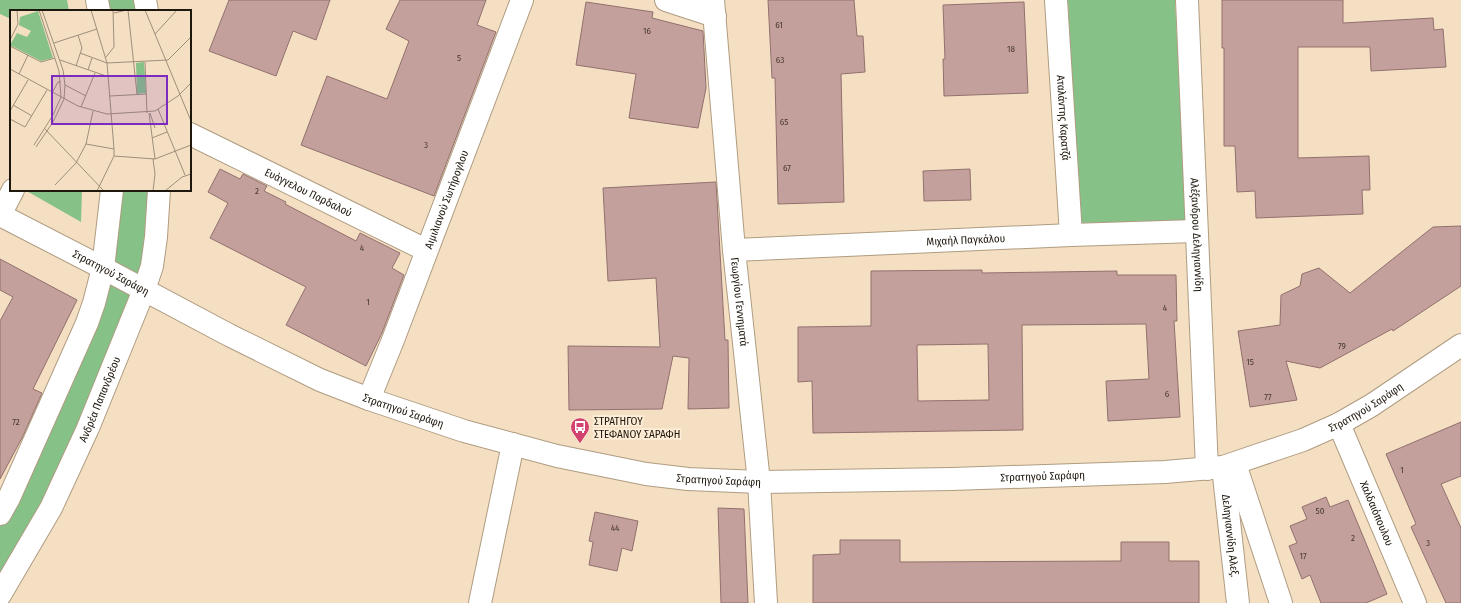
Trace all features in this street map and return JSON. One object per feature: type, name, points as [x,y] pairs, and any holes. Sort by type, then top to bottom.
[{"type":"street","points":[[97,0],[99,10]]},
{"type":"street","points":[[145,0],[147,10]]},
{"type":"street","name":"Αιμιλιανού Σωτήρογλου","points":[[369,399],[393,340],[522,0]]},
{"type":"street","points":[[666,0],[714,8]]},
{"type":"street","name":"Αταλάντης Καρατζά","points":[[1056,0],[1071,235]]},
{"type":"street","name":"Αλέξανδρου Δεληγιαννίδη","points":[[1187,0],[1196,231],[1222,467]]},
{"type":"street","name":"Γεωργίου Γεννηματά","points":[[714,8],[734,250],[759,482],[766,603]]},
{"type":"street","name":"Ευάγγελου Παρδαλού","points":[[191,134],[426,250]]},
{"type":"street","points":[[0,215],[12,191]]},
{"type":"street","points":[[0,514],[12,491],[94,303],[103,268],[112,191]]},
{"type":"street","name":"Ανδρέα Παπανδρέου","points":[[0,595],[51,508],[88,428],[144,290],[152,266],[156,237],[159,191]]},
{"type":"street","name":"Στρατηγού Σαράφη","points":[[0,215],[283,362],[320,380],[369,399],[420,417],[513,444],[598,465],[646,474],[688,479],[759,482],[1088,475],[1222,467],[1304,440],[1339,424],[1372,405],[1461,345]]},
{"type":"street","name":"Μιχαήλ Παγκάλου","points":[[734,250],[1196,231]]},
{"type":"street","name":"Χαλδαιόπουλου","points":[[1339,424],[1415,603]]},
{"type":"street","points":[[480,603],[513,444]]},
{"type":"street","points":[[1222,467],[1281,603]]},
{"type":"street","name":"Δεληγιαννίδη Αλεξ.","points":[[1222,467],[1238,603]]},
{"type":"green space","points":[[0,0],[67,0],[69,10],[10,10],[10,19],[0,14]]},
{"type":"green space","points":[[97,0],[145,0],[147,10],[99,10]]},
{"type":"green space","points":[[1068,0],[1175,0],[1187,221],[1078,223]]},
{"type":"green space","points":[[27,191],[82,191],[81,222]]},
{"type":"green space","points":[[112,191],[159,191],[152,266],[0,595],[0,514],[87,323]]},
{"type":"building","points":[[229,0],[330,0],[316,40],[293,31],[276,76],[209,51]]},
{"type":"building","points":[[400,0],[486,0],[477,25],[496,32],[434,196],[301,145],[327,76],[387,99],[409,41],[386,29]]},
{"type":"building","points":[[768,0],[854,0],[857,36],[863,36],[865,72],[841,74],[844,202],[778,204],[775,78],[772,78]]},
{"type":"building","points":[[1222,0],[1343,0],[1343,23],[1433,18],[1434,30],[1443,29],[1446,67],[1371,71],[1370,47],[1298,47],[1298,158],[1369,156],[1370,190],[1362,190],[1363,214],[1256,218],[1255,191],[1237,192],[1235,146],[1224,146],[1224,48],[1222,48]]},
{"type":"building","points":[[586,2],[653,12],[652,18],[703,31],[706,88],[698,128],[629,118],[636,74],[576,65]]},
{"type":"building","points":[[1024,2],[1028,93],[944,96],[943,59],[945,59],[943,5]]},
{"type":"building","points":[[220,169],[240,179],[243,174],[267,186],[264,191],[286,202],[285,204],[356,241],[360,233],[400,253],[392,268],[404,275],[382,333],[366,366],[286,325],[306,287],[210,238],[228,203],[208,192]]},
{"type":"building","points":[[970,169],[971,200],[924,201],[923,171]]},
{"type":"building","points":[[716,182],[725,340],[728,340],[729,408],[688,409],[689,358],[673,356],[662,409],[569,410],[568,346],[660,347],[656,278],[608,281],[603,188]]},
{"type":"building","points":[[1461,226],[1461,286],[1393,331],[1392,329],[1320,368],[1286,361],[1297,400],[1250,407],[1238,331],[1280,325],[1281,295],[1300,286],[1302,274],[1319,268],[1350,293],[1433,227]]},
{"type":"building","points":[[0,259],[77,300],[33,389],[42,393],[23,436],[0,479],[0,321],[13,297],[0,290]]},
{"type":"building","points":[[982,270],[982,273],[1117,271],[1117,275],[1176,275],[1177,321],[1174,321],[1180,417],[1108,421],[1106,381],[1149,379],[1146,324],[1022,325],[1023,430],[813,433],[812,381],[798,382],[798,327],[871,326],[871,271]],"holes":[[[988,344],[989,400],[918,401],[917,345]]]},
{"type":"building","points":[[1461,422],[1461,476],[1441,484],[1461,528],[1461,603],[1446,603],[1411,527],[1416,524],[1386,454]]},
{"type":"building","points":[[1326,497],[1330,507],[1348,500],[1387,594],[1366,603],[1321,603],[1310,575],[1302,579],[1289,546],[1297,543],[1290,526],[1307,519],[1302,507]]},
{"type":"building","points":[[718,508],[744,509],[748,603],[721,603]]},
{"type":"building","points":[[595,512],[638,521],[632,551],[622,548],[617,571],[589,565],[593,542],[589,541]]},
{"type":"building","points":[[840,540],[900,540],[900,562],[1121,561],[1121,542],[1169,542],[1169,561],[1199,561],[1199,603],[813,603],[813,555],[840,554]]},
{"type":"place","name":"ΣΤΡΑΤΗΓΟΥ ΣΤΕΦΑΝΟΥ ΣΑΡΑΦΗ","points":[[580,444]]}]
